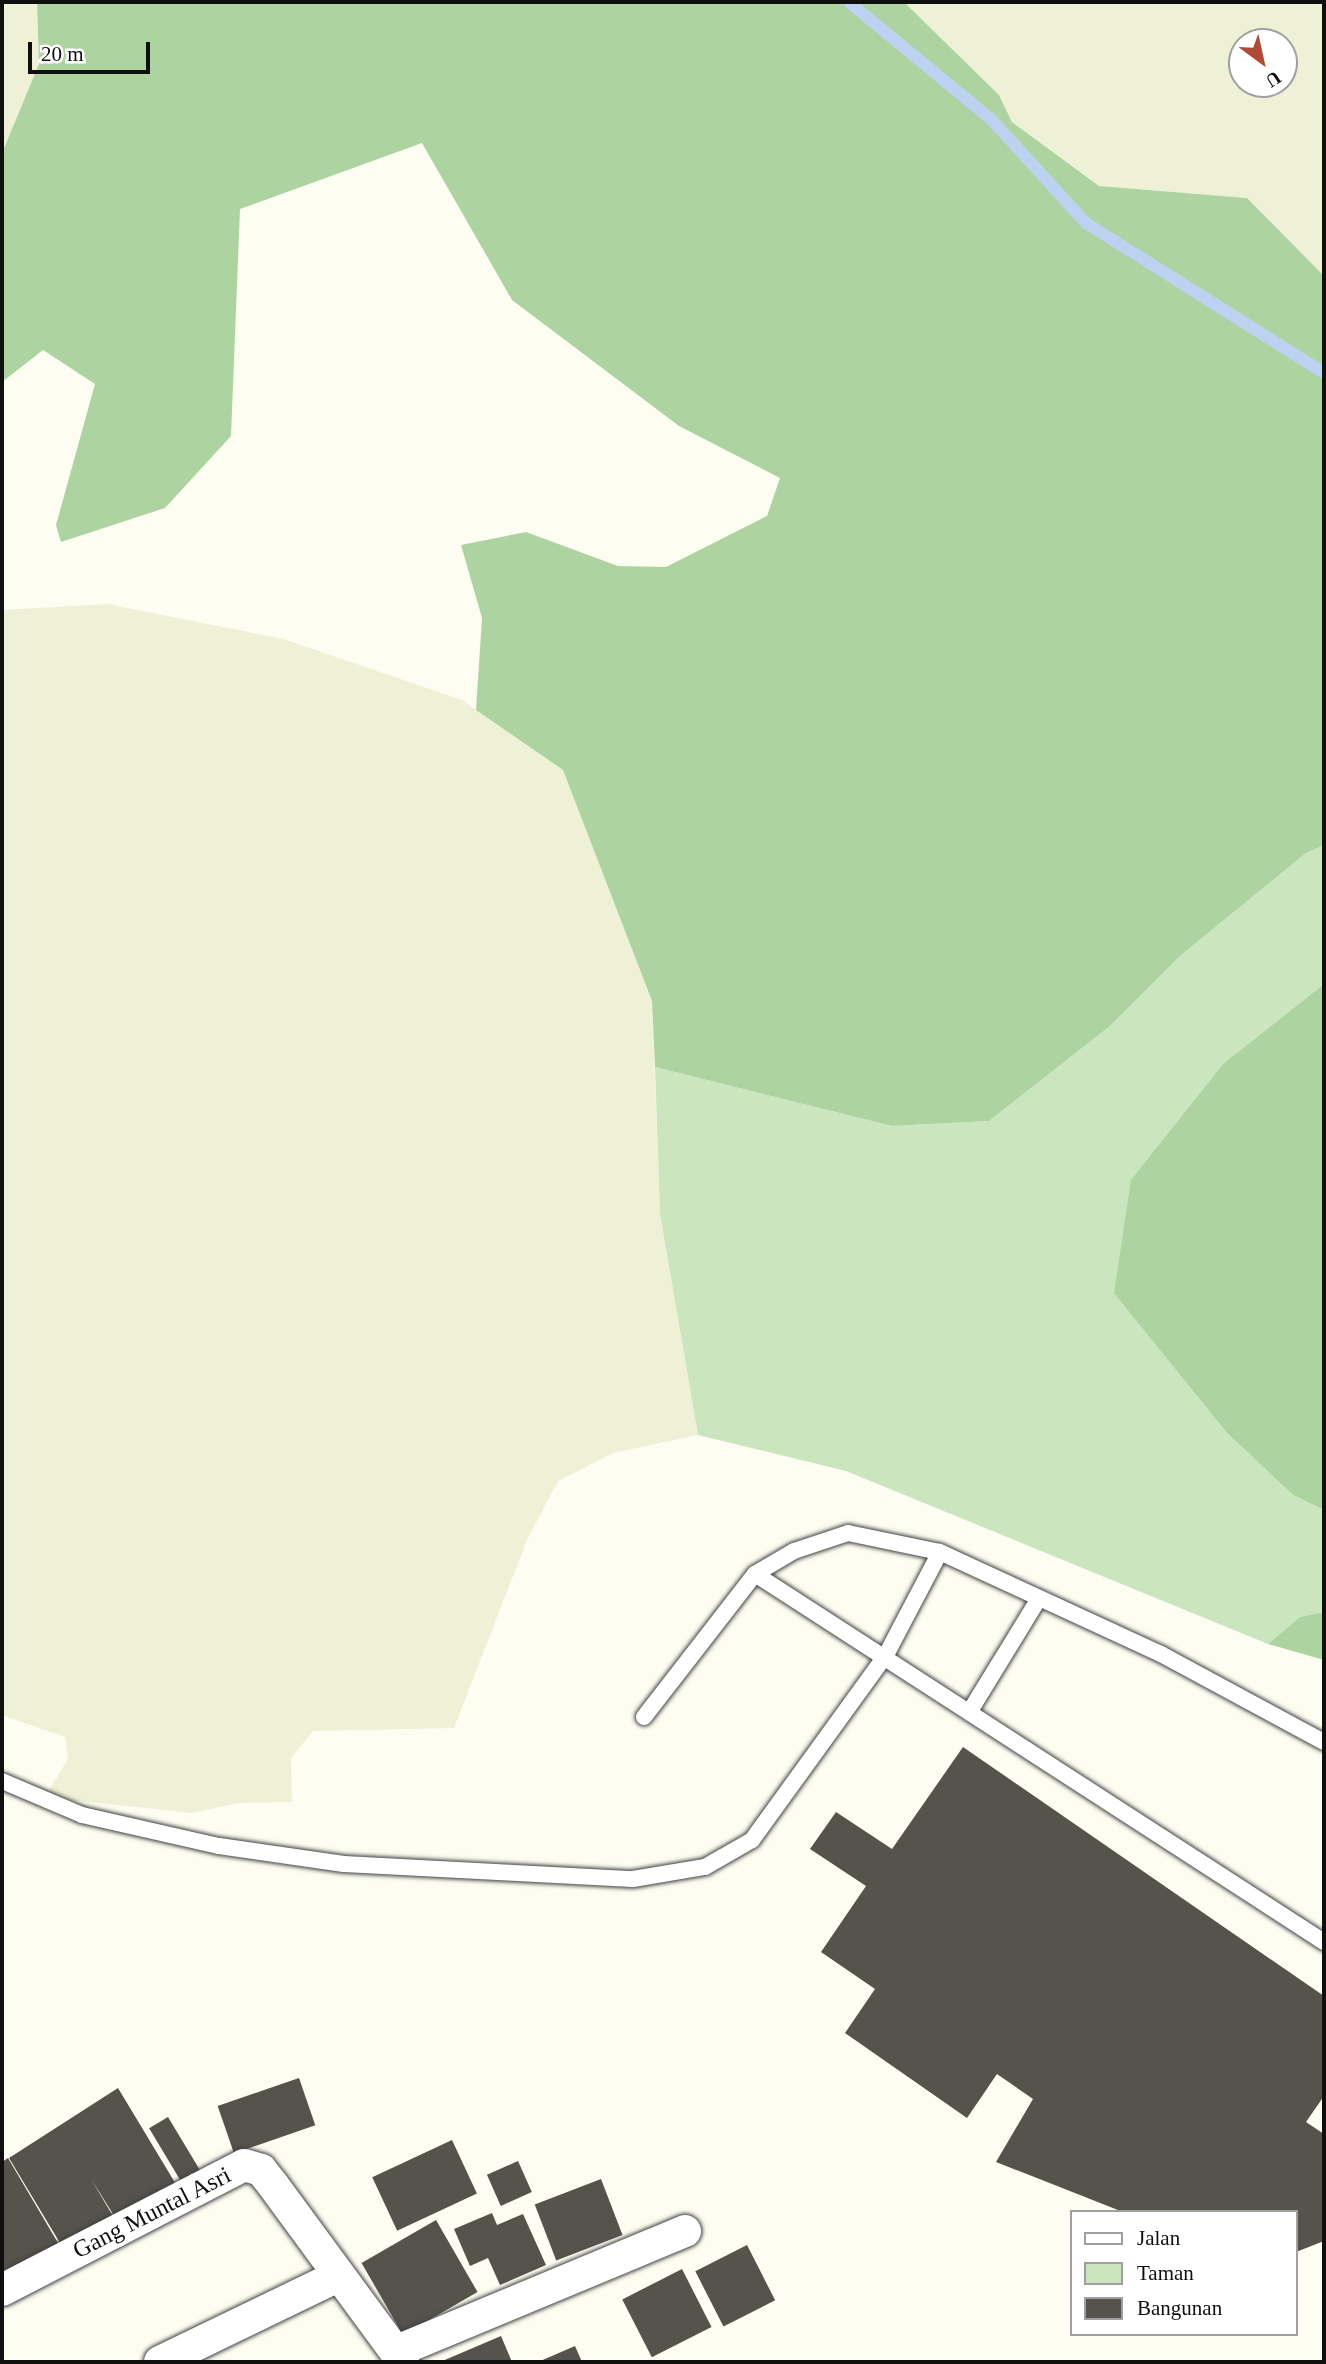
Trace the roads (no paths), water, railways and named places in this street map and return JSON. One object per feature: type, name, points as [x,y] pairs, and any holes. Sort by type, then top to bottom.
[{"type":"street","name":"Gang Muntal Asri","points":[[2,2290],[244,2165],[261,2170],[336,2277],[400,2357],[685,2231]]},
{"type":"street","points":[[160,2362],[336,2277]]},
{"type":"lane","points":[[645,1717],[755,1574],[794,1551],[848,1533],[940,1552],[1038,1600],[1161,1654],[1324,1742]]},
{"type":"lane","points":[[2,1781],[82,1815],[219,1846],[382,1867],[633,1879],[705,1867],[752,1839],[886,1655],[940,1552]]},
{"type":"lane","points":[[755,1574],[886,1655],[1324,1942]]},
{"type":"lane","points":[[970,1711],[1038,1600]]},
{"type":"waterway","points":[[849,2],[991,119],[1086,223],[1324,373]]}]
